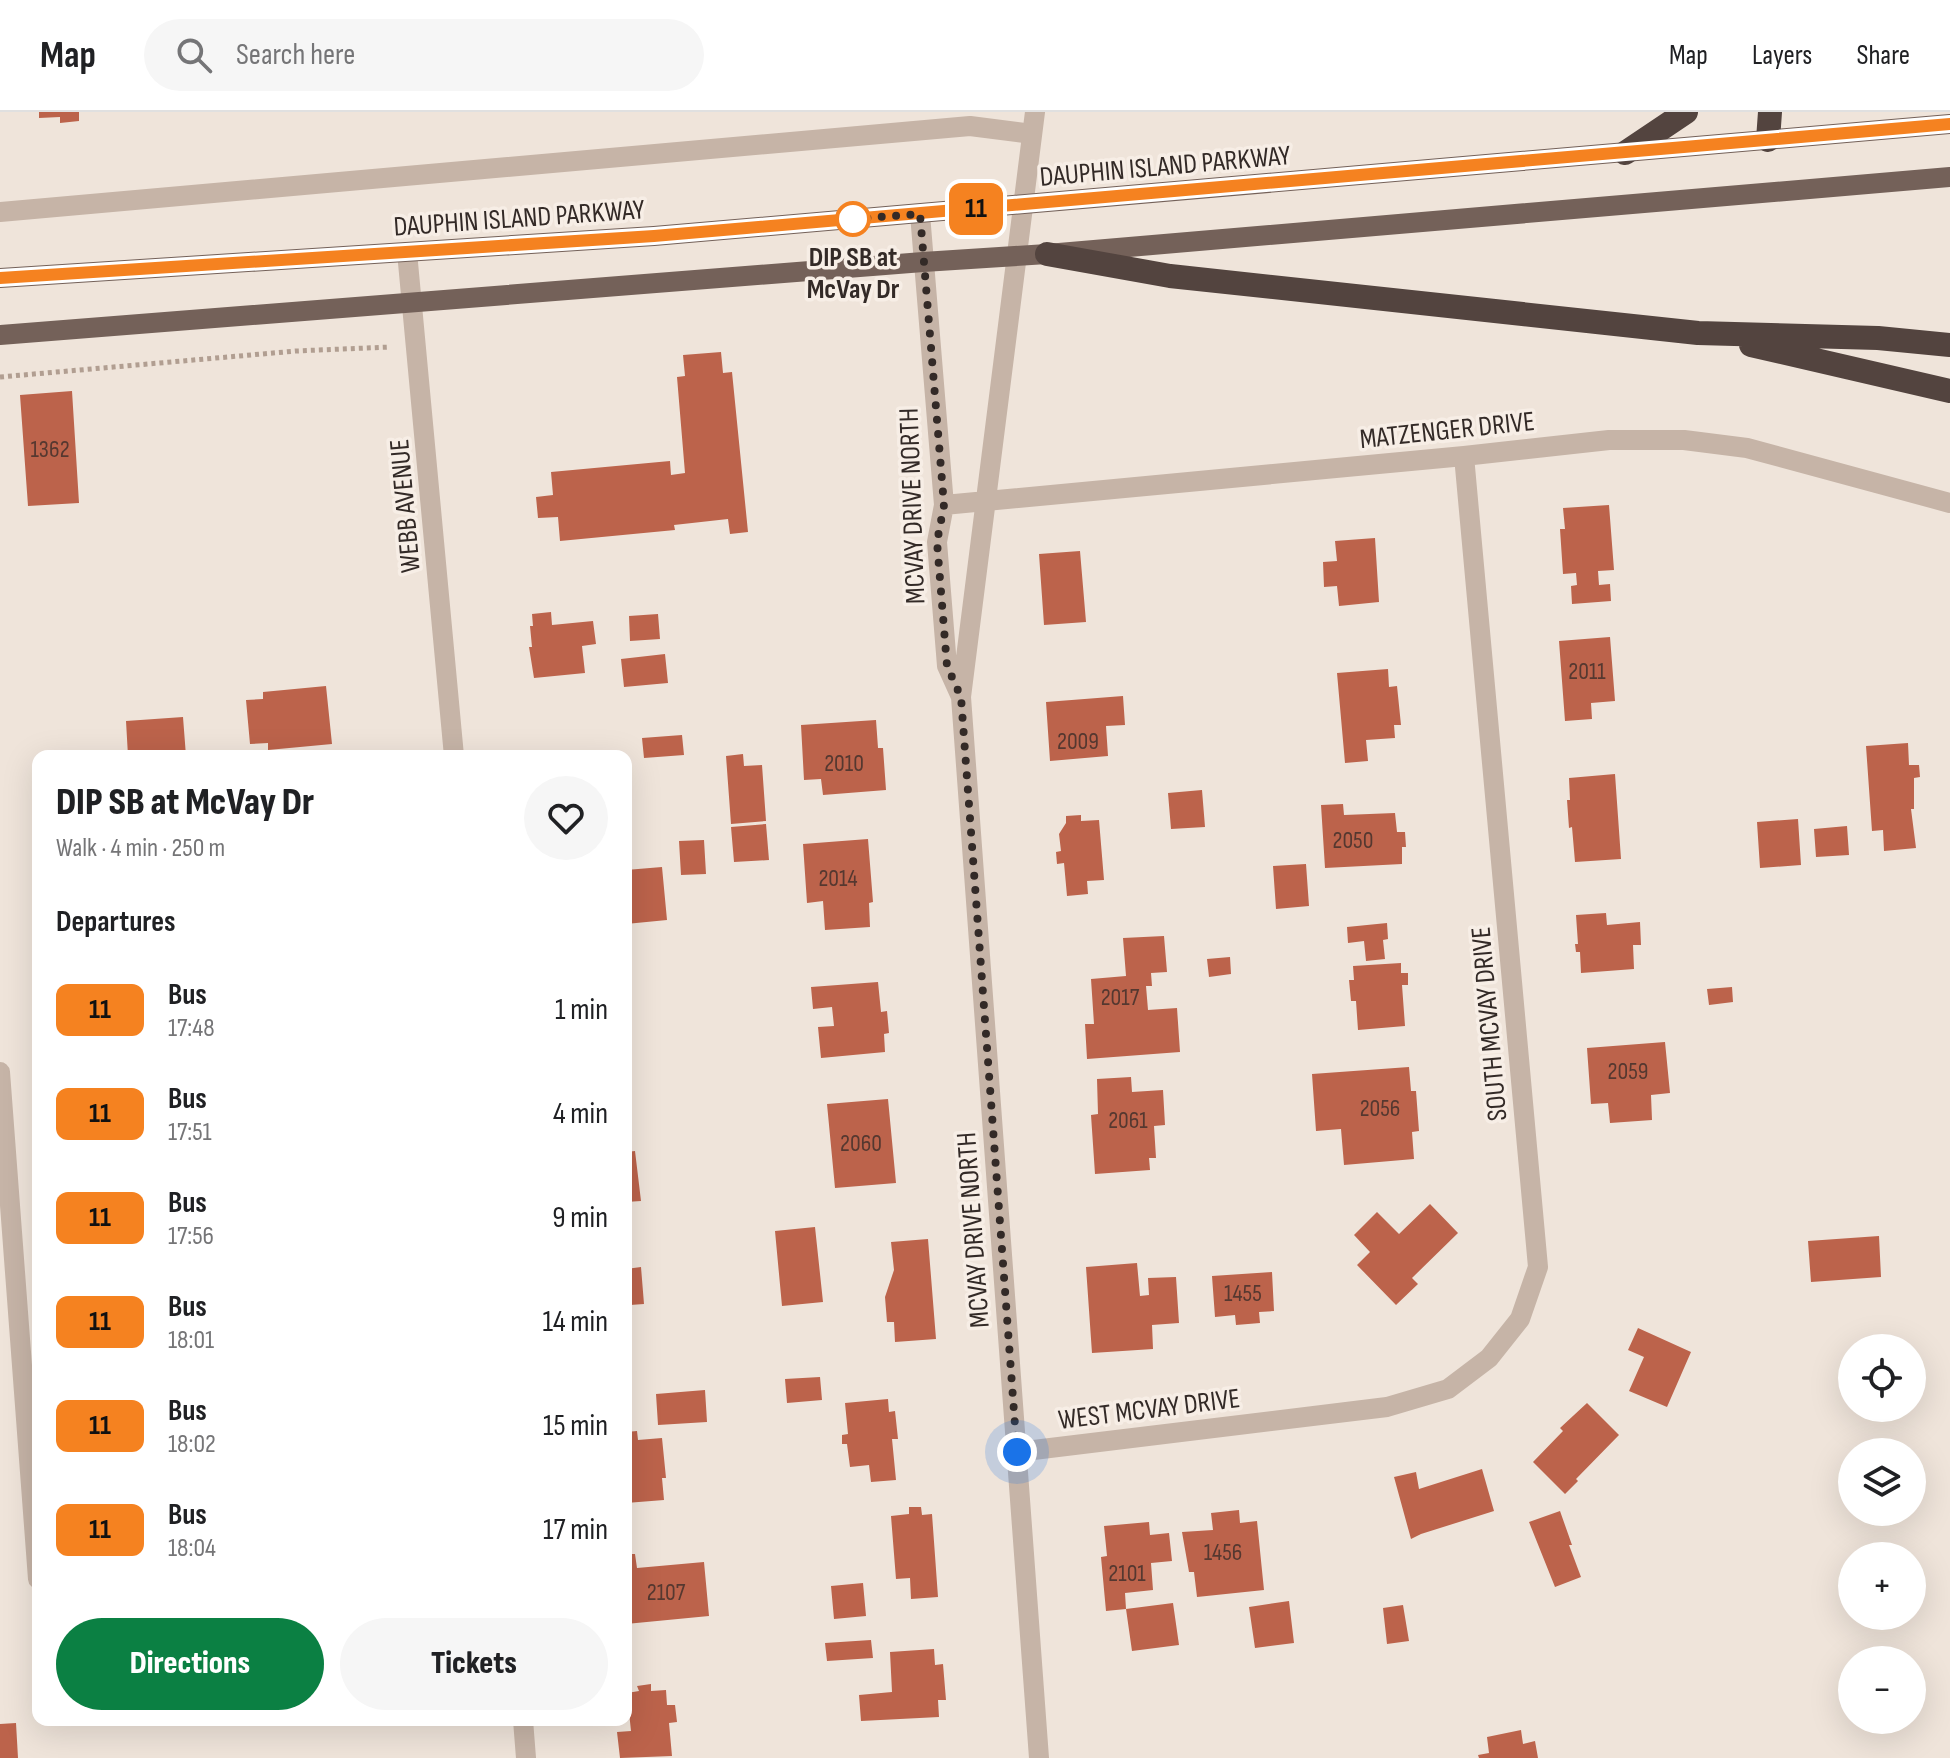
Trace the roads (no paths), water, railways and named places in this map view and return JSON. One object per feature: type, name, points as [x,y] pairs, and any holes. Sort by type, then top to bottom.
[{"type":"highway","points":[[1625,153],[1686,112]]},
{"type":"highway","points":[[1768,140],[1770,112]]},
{"type":"highway","points":[[1047,254],[1170,276],[1698,333],[1878,338],[1950,345]]},
{"type":"highway","points":[[1698,333],[1950,391]]},
{"type":"main road","name":"DAUPHIN ISLAND PARKWAY","points":[[0,278],[654,236],[1950,124]]},
{"type":"main road","points":[[0,335],[1047,254],[1950,177]]},
{"type":"street","name":"MCVAY DRIVE NORTH","points":[[1035,112],[961,697],[1039,1758]]},
{"type":"street","points":[[0,212],[970,126],[1032,134]]},
{"type":"street","name":"MCVAY DRIVE NORTH","points":[[920,214],[944,505],[937,542],[947,666],[961,697]]},
{"type":"street","name":"WEBB AVENUE","points":[[407,252],[453,750]]},
{"type":"street","name":"MATZENGER DRIVE","points":[[944,505],[1609,440],[1684,440],[1747,448],[1950,503]]},
{"type":"street","name":"SOUTH MCVAY DRIVE","points":[[1287,1419],[1387,1407],[1448,1389],[1489,1358],[1520,1319],[1538,1267],[1464,456]]},
{"type":"street","points":[[0,1072],[32,1499]]},
{"type":"street","name":"WEST MCVAY DRIVE","points":[[1017,1452],[1287,1419]]},
{"type":"street","points":[[523,1726],[526,1758]]},
{"type":"place","name":"DIP SB at McVay Dr","points":[[853,219]]}]
